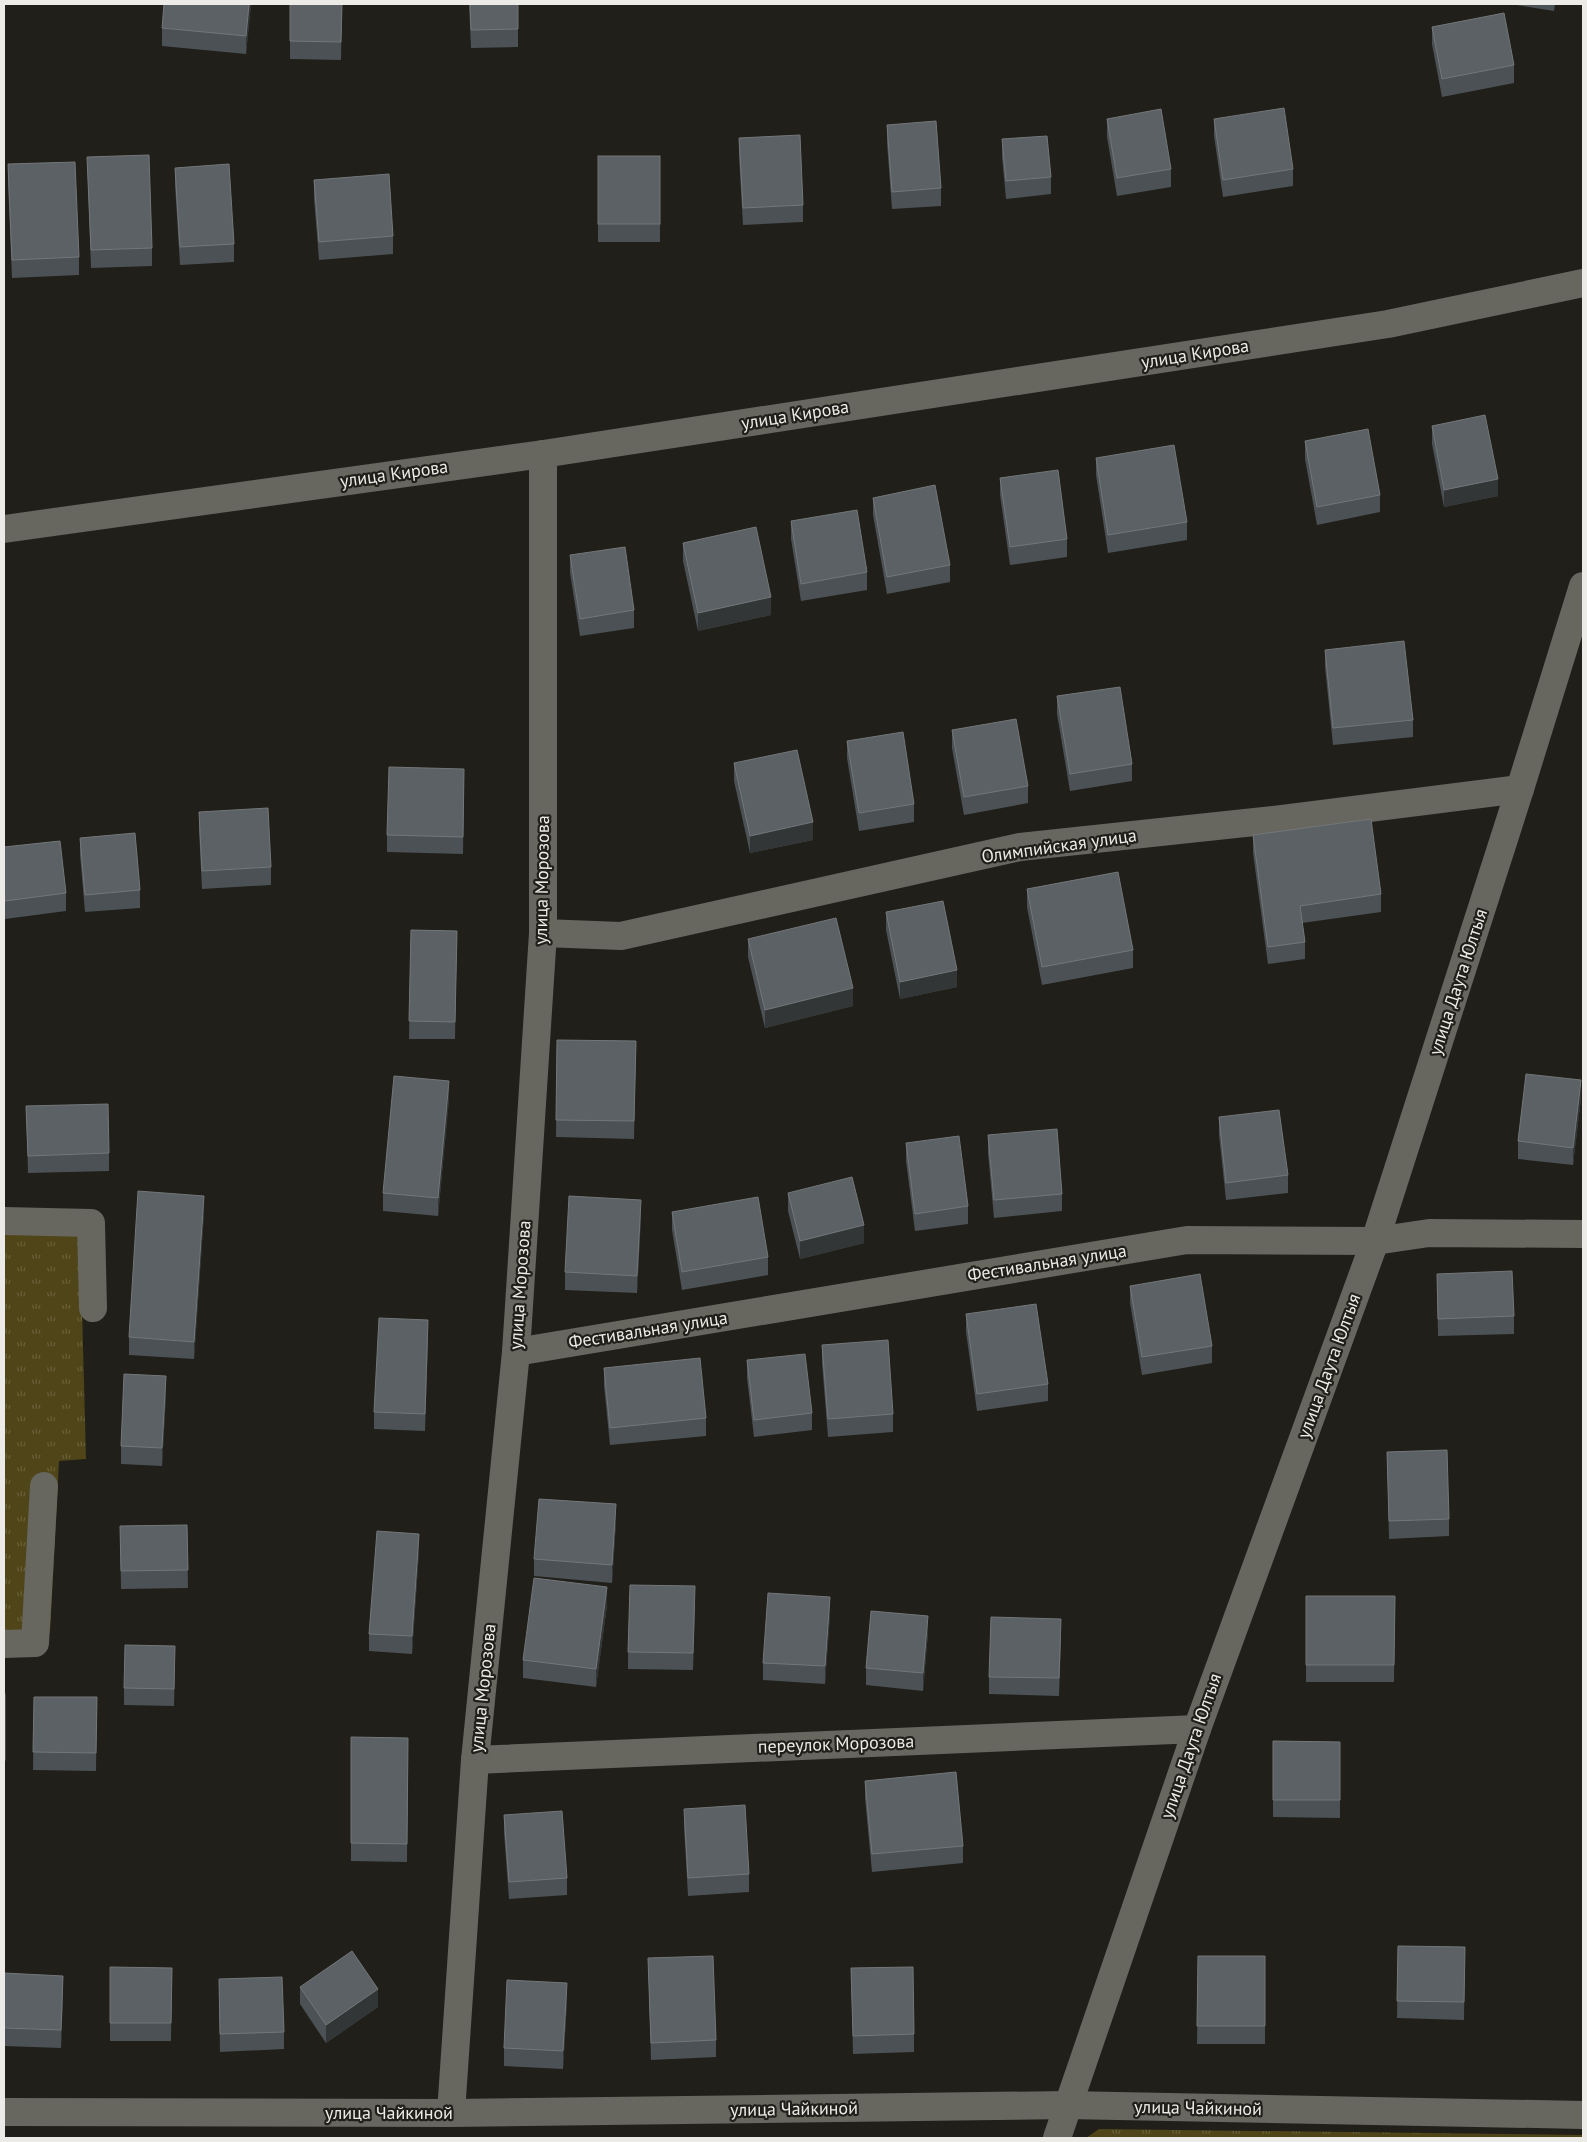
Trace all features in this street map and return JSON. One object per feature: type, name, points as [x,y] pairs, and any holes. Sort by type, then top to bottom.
[{"type":"street","name":"улица Кирова","points":[[4,529],[543,454],[1388,324],[1583,283]]},
{"type":"street","name":"улица Морозова","points":[[451,2113],[475,1760],[516,1352],[543,932],[543,454]]},
{"type":"street","name":"улица Даута Юлтыя","points":[[1056,2138],[1196,1729],[1375,1241],[1583,586]]},
{"type":"street","name":"Олимпийская улица","points":[[543,932],[620,936],[1020,847],[1282,819],[1520,789]]},
{"type":"street","points":[[4,1221],[91,1223],[93,1308]]},
{"type":"street","name":"Фестивальная улица","points":[[516,1352],[1187,1240],[1375,1241],[1429,1233],[1583,1234]]},
{"type":"street","points":[[4,1644],[35,1643],[44,1486]]},
{"type":"street","name":"переулок Морозова","points":[[475,1760],[1196,1729]]},
{"type":"street","name":"улица Чайкиной","points":[[4,2112],[451,2113],[1066,2105],[1583,2115]]},
{"type":"green space","points":[[4,1231],[80,1232],[86,1459],[59,1461],[50,1633],[4,1631]]},
{"type":"green space","points":[[1099,2129],[1583,2135],[1583,2138],[1086,2138]]},
{"type":"building","points":[[164,4],[249,4],[246,36],[162,28]]},
{"type":"building","points":[[290,4],[342,4],[341,42],[290,41]]},
{"type":"building","points":[[470,4],[518,4],[518,29],[471,30]]},
{"type":"building","points":[[1504,13],[1514,65],[1442,79],[1432,27]]},
{"type":"building","points":[[1284,108],[1293,169],[1223,180],[1214,119]]},
{"type":"building","points":[[1161,109],[1171,169],[1117,178],[1107,119]]},
{"type":"building","points":[[936,121],[941,188],[892,192],[887,125]]},
{"type":"building","points":[[800,135],[803,205],[743,208],[739,138]]},
{"type":"building","points":[[1047,136],[1051,177],[1006,181],[1002,139]]},
{"type":"building","points":[[149,155],[152,248],[91,250],[87,157]]},
{"type":"building","points":[[598,156],[660,156],[660,224],[598,224]]},
{"type":"building","points":[[75,162],[79,257],[12,260],[8,164]]},
{"type":"building","points":[[229,164],[234,244],[180,247],[175,168]]},
{"type":"building","points":[[389,174],[393,236],[319,242],[314,180]]},
{"type":"building","points":[[1485,415],[1498,479],[1444,490],[1432,426]]},
{"type":"building","points":[[1368,429],[1380,495],[1317,507],[1305,441]]},
{"type":"building","points":[[1174,445],[1187,522],[1108,535],[1096,458]]},
{"type":"building","points":[[1058,470],[1067,539],[1010,547],[1000,478]]},
{"type":"building","points":[[935,485],[950,565],[887,577],[873,498]]},
{"type":"building","points":[[857,510],[867,572],[801,584],[791,521]]},
{"type":"building","points":[[756,527],[771,597],[698,613],[683,543]]},
{"type":"building","points":[[625,547],[634,610],[580,619],[570,555]]},
{"type":"building","points":[[1404,641],[1413,720],[1333,728],[1325,650]]},
{"type":"building","points":[[1120,687],[1132,764],[1070,774],[1057,696]]},
{"type":"building","points":[[1016,719],[1028,786],[964,797],[952,730]]},
{"type":"building","points":[[903,732],[914,804],[859,813],[847,741]]},
{"type":"building","points":[[797,750],[813,822],[750,836],[734,763]]},
{"type":"building","points":[[389,767],[464,769],[463,837],[387,835]]},
{"type":"building","points":[[268,808],[271,867],[202,871],[199,812]]},
{"type":"building","points":[[1371,819],[1381,894],[1300,906],[1305,942],[1268,947],[1253,835]]},
{"type":"building","points":[[135,833],[140,890],[85,895],[80,838]]},
{"type":"building","points":[[60,841],[66,893],[5,901],[4,847]]},
{"type":"building","points":[[1118,872],[1133,950],[1042,967],[1027,889]]},
{"type":"building","points":[[943,901],[957,970],[900,982],[886,912]]},
{"type":"building","points":[[836,918],[853,988],[765,1010],[748,939]]},
{"type":"building","points":[[411,930],[457,931],[455,1022],[409,1021]]},
{"type":"building","points":[[557,1040],[636,1041],[634,1121],[556,1120]]},
{"type":"building","points":[[1526,1074],[1581,1080],[1573,1148],[1518,1141]]},
{"type":"building","points":[[394,1076],[449,1081],[438,1198],[383,1193]]},
{"type":"building","points":[[108,1104],[109,1153],[28,1156],[26,1106]]},
{"type":"building","points":[[1279,1110],[1288,1175],[1226,1183],[1219,1117]]},
{"type":"building","points":[[1057,1129],[1062,1194],[994,1200],[988,1135]]},
{"type":"building","points":[[959,1136],[968,1206],[915,1214],[906,1143]]},
{"type":"building","points":[[852,1177],[864,1225],[800,1241],[788,1193]]},
{"type":"building","points":[[138,1191],[204,1196],[194,1342],[129,1337]]},
{"type":"building","points":[[569,1196],[641,1200],[637,1276],[565,1272]]},
{"type":"building","points":[[758,1197],[768,1257],[682,1272],[672,1212]]},
{"type":"building","points":[[1512,1271],[1514,1316],[1438,1319],[1437,1274]]},
{"type":"building","points":[[1200,1274],[1212,1346],[1142,1357],[1130,1286]]},
{"type":"building","points":[[1036,1304],[1048,1384],[977,1394],[966,1314]]},
{"type":"building","points":[[379,1318],[428,1320],[425,1414],[374,1412]]},
{"type":"building","points":[[888,1340],[893,1414],[828,1419],[822,1345]]},
{"type":"building","points":[[805,1354],[812,1413],[754,1420],[747,1360]]},
{"type":"building","points":[[700,1358],[706,1418],[610,1428],[604,1368]]},
{"type":"building","points":[[124,1374],[166,1376],[162,1448],[121,1446]]},
{"type":"building","points":[[1447,1450],[1449,1519],[1389,1521],[1387,1452]]},
{"type":"building","points":[[539,1499],[616,1504],[612,1565],[534,1559]]},
{"type":"building","points":[[187,1525],[188,1570],[121,1571],[120,1526]]},
{"type":"building","points":[[377,1531],[419,1534],[412,1636],[369,1634]]},
{"type":"building","points":[[534,1578],[607,1587],[596,1669],[523,1660]]},
{"type":"building","points":[[630,1585],[695,1586],[693,1653],[628,1652]]},
{"type":"building","points":[[768,1593],[830,1597],[825,1666],[763,1663]]},
{"type":"building","points":[[1306,1596],[1395,1596],[1394,1665],[1306,1665]]},
{"type":"building","points":[[871,1611],[928,1616],[923,1673],[866,1668]]},
{"type":"building","points":[[991,1617],[1061,1619],[1059,1678],[989,1677]]},
{"type":"building","points":[[125,1645],[175,1646],[174,1689],[124,1688]]},
{"type":"building","points":[[5,1694],[5,1760],[4,1760]]},
{"type":"building","points":[[34,1697],[97,1697],[96,1753],[33,1752]]},
{"type":"building","points":[[351,1737],[408,1738],[407,1844],[351,1843]]},
{"type":"building","points":[[1273,1741],[1340,1742],[1340,1800],[1273,1800]]},
{"type":"building","points":[[956,1772],[963,1846],[872,1854],[865,1781]]},
{"type":"building","points":[[745,1805],[749,1874],[688,1878],[684,1809]]},
{"type":"building","points":[[562,1811],[567,1878],[509,1882],[504,1815]]},
{"type":"building","points":[[1398,1946],[1465,1947],[1464,2002],[1397,2001]]},
{"type":"building","points":[[352,1951],[378,1989],[326,2025],[300,1987]]},
{"type":"building","points":[[713,1956],[716,2040],[651,2043],[648,1958]]},
{"type":"building","points":[[1198,1956],[1265,1956],[1265,2026],[1197,2026]]},
{"type":"building","points":[[110,1967],[172,1968],[171,2023],[110,2023]]},
{"type":"building","points":[[913,1967],[914,2034],[853,2036],[851,1968]]},
{"type":"building","points":[[4,1973],[63,1976],[61,2030],[4,2028]]},
{"type":"building","points":[[282,1977],[284,2032],[220,2034],[219,1979]]},
{"type":"building","points":[[507,1980],[567,1983],[563,2051],[504,2048]]}]
